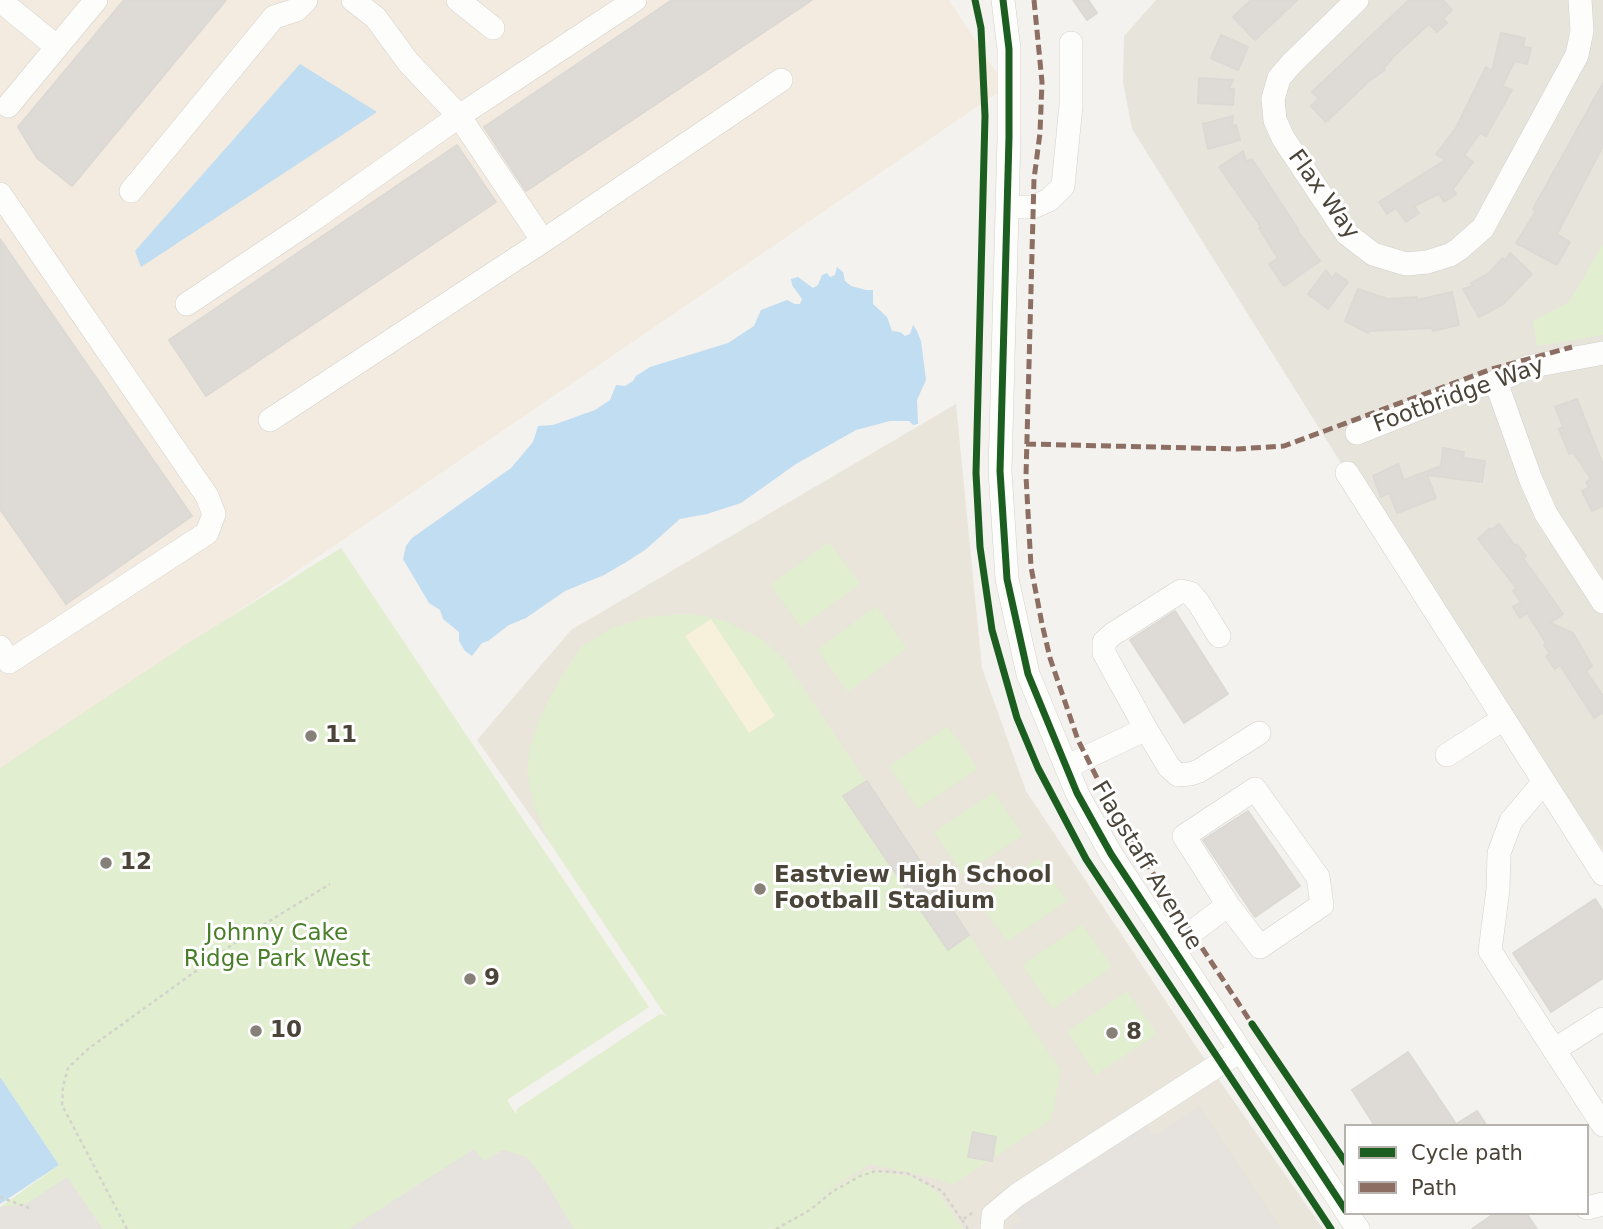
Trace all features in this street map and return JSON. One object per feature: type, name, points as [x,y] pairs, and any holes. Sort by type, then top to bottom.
[{"type":"street","points":[[8,106],[96,0]]},
{"type":"street","points":[[131,191],[274,17],[296,10],[306,0]]},
{"type":"street","points":[[354,0],[376,18],[408,62],[459,116],[543,241]]},
{"type":"street","points":[[458,0],[493,28]]},
{"type":"street","points":[[187,304],[314,219],[459,116],[635,0]]},
{"type":"street","name":"Flagstaff Avenue","points":[[1003,0],[1009,49],[1000,471],[1007,579],[1028,674],[1077,793],[1111,854],[1344,1209]]},
{"type":"street","name":"Flax Way","points":[[1357,0],[1279,78],[1273,99],[1275,120],[1283,138],[1347,234],[1373,254],[1406,264],[1427,262],[1450,255],[1483,228],[1577,55],[1582,31],[1580,0]]},
{"type":"street","points":[[2,2],[57,47]]},
{"type":"street","points":[[1007,207],[1033,207],[1049,200],[1063,186],[1071,105],[1071,43]]},
{"type":"street","points":[[270,420],[543,241],[781,80]]},
{"type":"street","points":[[0,194],[207,496],[214,514],[207,533],[9,662],[0,648]]},
{"type":"street","name":"Footbridge Way","points":[[1357,433],[1470,388],[1496,382],[1527,367],[1603,353]]},
{"type":"street","points":[[1496,382],[1546,514],[1603,602]]},
{"type":"street","points":[[1347,473],[1603,874]]},
{"type":"street","points":[[1220,636],[1198,602],[1190,593],[1181,591],[1113,634],[1104,642],[1104,653],[1169,767],[1178,775],[1199,771],[1259,733]]},
{"type":"street","points":[[1447,755],[1503,719]]},
{"type":"street","points":[[1066,767],[1146,729]]},
{"type":"street","points":[[1544,783],[1511,821],[1499,853],[1498,889],[1490,951],[1603,1125]]},
{"type":"street","points":[[1255,789],[1318,877],[1322,905],[1260,947],[1228,905],[1185,836],[1255,789]]},
{"type":"street","points":[[1172,947],[1228,905]]},
{"type":"street","points":[[1554,1050],[1603,1019]]},
{"type":"street","points":[[992,1229],[993,1215],[1017,1195],[1240,1051]]},
{"type":"path","points":[[127,1229],[62,1105],[62,1087],[68,1068],[88,1049],[232,945],[330,884]]},
{"type":"path","points":[[776,1229],[810,1210],[832,1192],[860,1176],[876,1171],[907,1173],[942,1191],[968,1229]]},
{"type":"path","points":[[0,1197],[29,1208]]},
{"type":"path","points":[[962,1220],[985,1205]]},
{"type":"shaded area","points":[[0,0],[949,0],[1006,87],[0,774]]},
{"type":"shaded area","points":[[1156,0],[1603,0],[1603,850],[1361,495],[1132,129],[1123,82],[1124,36]]},
{"type":"shaded area","points":[[956,404],[982,668],[1026,791],[1199,1051],[1323,1229],[963,1229],[939,1193],[796,1210],[550,843],[477,740],[571,630]]},
{"type":"shaded area","points":[[1200,1106],[1281,1229],[1012,1229],[1011,1227],[1022,1220],[1014,1210],[1145,1123],[1154,1136]]},
{"type":"shaded area","points":[[474,1149],[484,1161],[503,1150],[527,1157],[545,1180],[574,1229],[349,1229]]},
{"type":"shaded area","points":[[67,1177],[103,1229],[0,1229],[0,1207],[26,1204]]},
{"type":"green space","points":[[1603,244],[1603,335],[1537,346],[1533,321],[1569,302]]},
{"type":"green space","points":[[829,542],[860,584],[801,627],[770,585]]},
{"type":"green space","name":"Johnny Cake Ridge Park West","points":[[341,548],[649,1007],[507,1100],[516,1114],[518,1108],[660,1014],[666,1016],[550,843],[534,807],[527,770],[530,747],[541,714],[581,647],[611,628],[648,617],[685,614],[725,621],[760,638],[783,658],[1061,1071],[1051,1120],[952,1185],[870,1164],[814,1199],[867,1170],[914,1177],[939,1193],[963,1229],[770,1229],[773,1226],[768,1229],[0,1229],[0,1207],[59,1165],[0,1077],[0,768],[190,642]]},
{"type":"green space","points":[[876,606],[907,648],[848,692],[817,650]]},
{"type":"green space","points":[[948,726],[978,769],[918,809],[889,766]]},
{"type":"green space","points":[[994,792],[1023,835],[963,875],[934,832]]},
{"type":"green space","points":[[1038,858],[1067,901],[1007,942],[978,900]]},
{"type":"green space","name":"8","points":[[1082,924],[1112,967],[1052,1009],[1022,965]]},
{"type":"green space","name":"8","points":[[1127,991],[1157,1034],[1096,1075],[1067,1032]]},
{"type":"sand","points":[[711,619],[775,716],[749,733],[685,636]]},
{"type":"water","points":[[300,64],[377,112],[141,267],[135,251]]},
{"type":"water","points":[[837,267],[851,286],[873,290],[873,304],[887,317],[892,331],[905,336],[910,334],[913,325],[917,331],[921,341],[926,380],[917,400],[918,424],[890,421],[856,430],[796,464],[741,503],[680,519],[645,550],[628,561],[604,575],[565,591],[526,618],[509,625],[482,643],[472,656],[465,651],[459,641],[459,632],[443,619],[440,610],[429,603],[403,559],[406,546],[412,538],[511,468],[533,442],[538,426],[553,425],[595,410],[610,400],[616,385],[625,386],[650,367],[728,343],[754,326],[761,310],[787,300],[800,304],[802,299],[791,279],[798,277],[813,288],[818,285],[822,275],[835,275]]},
{"type":"water","points":[[0,1077],[59,1165],[0,1204]]},
{"type":"building","points":[[124,0],[226,0],[72,186],[37,158],[18,127]]},
{"type":"building","points":[[672,0],[812,0],[526,191],[484,127]]},
{"type":"building","points":[[1073,0],[1088,0],[1097,13],[1087,20]]},
{"type":"building","points":[[1251,0],[1297,0],[1255,40],[1233,17]]},
{"type":"building","points":[[1409,0],[1443,0],[1452,10],[1443,19],[1447,23],[1437,32],[1429,24],[1394,56],[1385,70],[1369,81],[1326,122],[1311,106],[1319,98],[1312,92]]},
{"type":"building","points":[[1501,33],[1525,38],[1523,47],[1531,48],[1527,64],[1515,61],[1502,86],[1512,90],[1486,136],[1480,133],[1464,155],[1473,162],[1453,189],[1456,194],[1444,202],[1439,194],[1414,206],[1419,213],[1406,222],[1396,208],[1387,214],[1379,202],[1445,160],[1436,154],[1456,128],[1486,67],[1492,71]]},
{"type":"building","points":[[1221,35],[1248,47],[1238,70],[1211,58]]},
{"type":"building","points":[[1199,78],[1233,80],[1229,89],[1234,89],[1233,105],[1198,103]]},
{"type":"building","points":[[1603,83],[1603,146],[1557,234],[1570,242],[1557,265],[1516,243],[1536,211],[1533,209]]},
{"type":"building","points":[[1233,116],[1232,126],[1236,125],[1240,140],[1208,149],[1203,124]]},
{"type":"building","points":[[457,145],[496,202],[206,396],[169,340]]},
{"type":"building","points":[[1243,151],[1246,162],[1252,159],[1320,261],[1284,286],[1269,264],[1278,258],[1259,228],[1261,227],[1219,167]]},
{"type":"building","points":[[0,239],[192,516],[66,604],[0,509]]},
{"type":"building","points":[[1510,253],[1532,274],[1503,304],[1479,317],[1463,289],[1473,286],[1471,283],[1489,273],[1503,258],[1505,261]]},
{"type":"building","points":[[1326,270],[1332,278],[1336,273],[1348,282],[1328,309],[1308,294]]},
{"type":"building","points":[[1358,289],[1388,299],[1417,297],[1417,300],[1452,292],[1459,325],[1433,331],[1432,328],[1368,333],[1345,321]]},
{"type":"building","points":[[1577,399],[1603,465],[1603,506],[1592,511],[1582,491],[1589,487],[1586,482],[1591,479],[1573,452],[1569,454],[1559,429],[1563,427],[1555,407]]},
{"type":"building","points":[[1443,448],[1464,452],[1463,458],[1485,461],[1482,482],[1427,475],[1436,498],[1397,513],[1389,493],[1381,497],[1373,476],[1398,464],[1404,480],[1441,466]]},
{"type":"building","points":[[1499,524],[1526,556],[1523,558],[1563,614],[1550,623],[1573,633],[1592,666],[1586,671],[1603,696],[1603,712],[1594,718],[1560,665],[1555,669],[1546,656],[1550,654],[1544,645],[1546,643],[1527,613],[1520,618],[1513,607],[1521,602],[1513,591],[1517,589],[1478,539]]},
{"type":"building","points":[[1175,611],[1228,694],[1184,723],[1130,640]]},
{"type":"building","points":[[867,781],[969,935],[948,950],[843,796]]},
{"type":"building","points":[[1248,811],[1300,886],[1255,917],[1203,840]]},
{"type":"building","points":[[1595,899],[1603,911],[1603,978],[1551,1012],[1513,953]]},
{"type":"building","points":[[1408,1052],[1456,1124],[1374,1124],[1352,1090]]},
{"type":"building","points":[[1477,1111],[1486,1124],[1456,1124]]},
{"type":"building","points":[[973,1132],[996,1137],[992,1161],[968,1157]]},
{"type":"building","points":[[1492,1215],[1527,1215],[1537,1229],[1472,1229]]},
{"type":"marked path","points":[[1034,0],[1042,82],[1040,133],[1034,179],[1026,476],[1031,567],[1042,624],[1050,658],[1078,740],[1108,800],[1124,829],[1252,1024]]},
{"type":"marked path","points":[[1026,444],[1237,449],[1284,446],[1492,369],[1572,347]]},
{"type":"cycle path","points":[[975,0],[981,28],[985,116],[976,473],[980,547],[992,630],[1017,718],[1038,768],[1086,859],[1331,1229]]},
{"type":"cycle path","points":[[1003,0],[1009,49],[1009,137],[1000,471],[1007,579],[1028,674],[1077,793],[1111,854],[1344,1208]]},
{"type":"cycle path","points":[[1252,1024],[1344,1160]]},
{"type":"place","name":"11","points":[[311,736]]},
{"type":"place","name":"12","points":[[106,863]]},
{"type":"place","name":"Eastview High School Football Stadium","points":[[760,889]]},
{"type":"place","name":"9","points":[[470,979]]},
{"type":"place","name":"10","points":[[256,1031]]},
{"type":"place","name":"8","points":[[1112,1033]]}]
